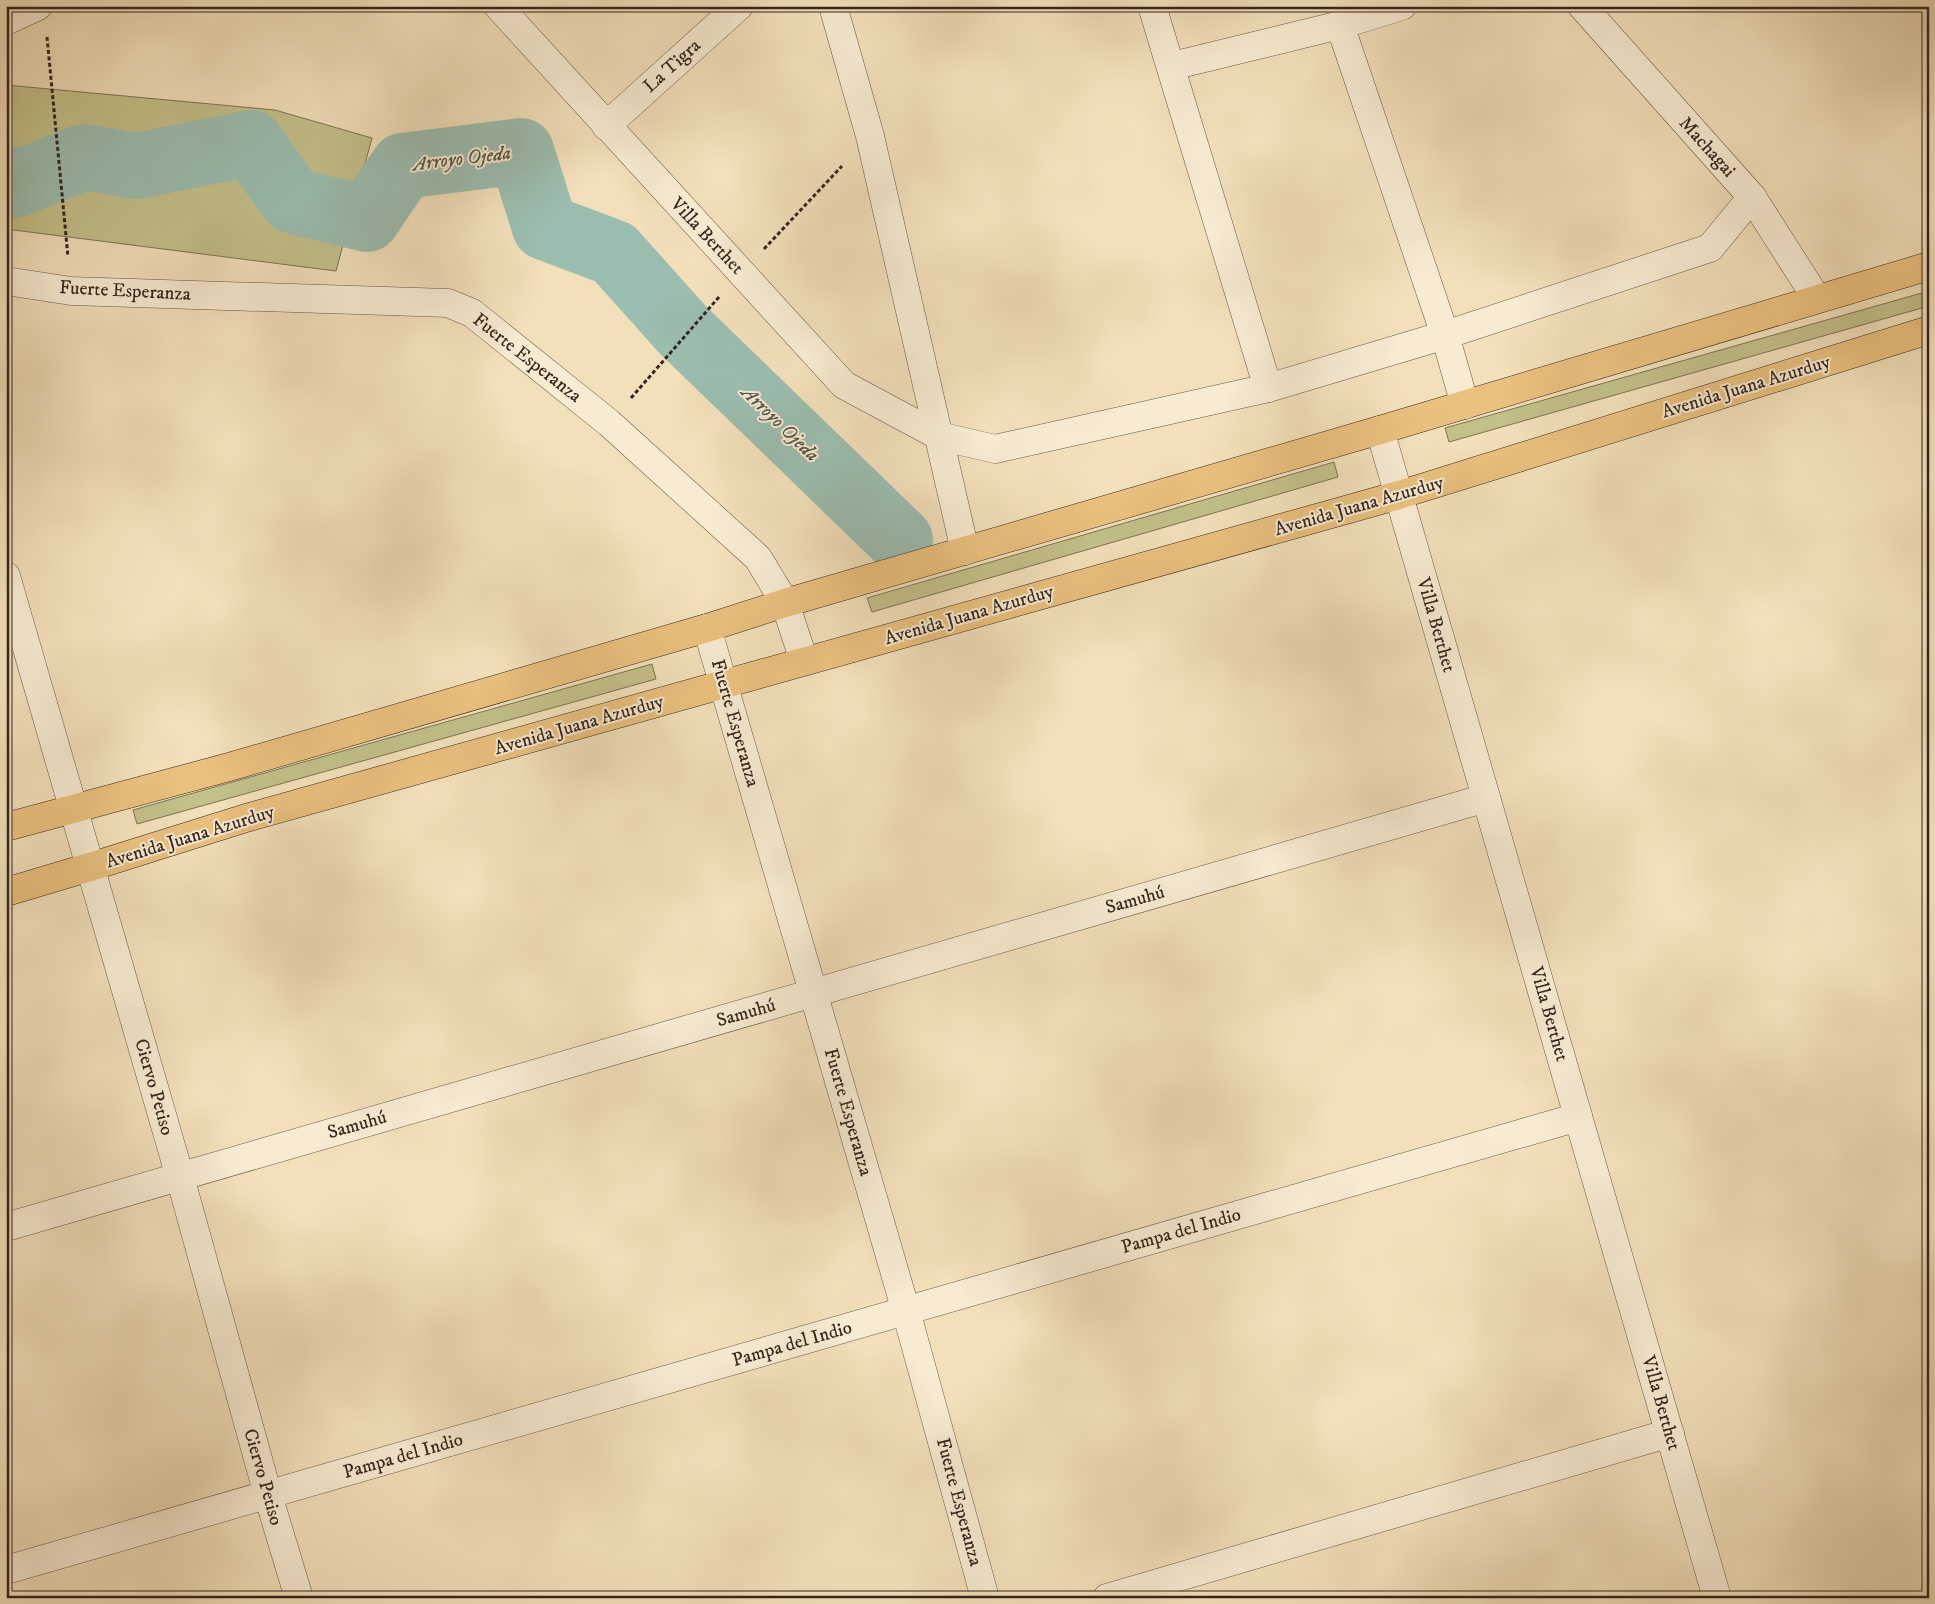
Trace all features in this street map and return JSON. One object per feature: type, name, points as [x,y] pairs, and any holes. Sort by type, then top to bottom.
[{"type":"main road","points":[[6,827],[229,767],[707,628],[1929,266]]},
{"type":"main road","name":"Avenida Juana Azurduy","points":[[6,892],[246,818],[1399,495],[1929,330]]},
{"type":"street","points":[[6,21],[38,6]]},
{"type":"street","name":"La Tigra","points":[[606,126],[739,6]]},
{"type":"street","points":[[833,6],[870,136],[965,551]]},
{"type":"street","points":[[1152,6],[1172,66],[1268,388]]},
{"type":"street","points":[[1172,66],[1340,25],[1402,6]]},
{"type":"street","name":"Machagai","points":[[1582,6],[1752,197],[1816,299]]},
{"type":"street","name":"Villa Berthet","points":[[511,11],[606,126],[844,385],[939,436],[995,449],[1268,388],[1445,335],[1710,248],[1752,197]]},
{"type":"street","points":[[1340,25],[1445,335],[1465,405]]},
{"type":"street","name":"Fuerte Esperanza","points":[[6,281],[71,291],[448,302],[472,313],[609,423],[758,558],[785,604],[804,661]]},
{"type":"street","name":"Villa Berthet","points":[[1380,430],[1717,1598]]},
{"type":"street","name":"Ciervo Petiso","points":[[6,576],[180,1177],[268,1495],[299,1598]]},
{"type":"street","name":"Fuerte Esperanza","points":[[707,628],[906,1311],[985,1598]]},
{"type":"street","name":"Samuhú","points":[[6,1227],[1486,798]]},
{"type":"street","name":"Pampa del Indio","points":[[6,1570],[1578,1117]]},
{"type":"street","points":[[1108,1598],[1670,1433]]},
{"type":"path","points":[[47,35],[71,291]]},
{"type":"path","points":[[609,423],[710,306],[870,136]]},
{"type":"shaded area","points":[[6,85],[275,110],[372,138],[336,271],[6,229]]},
{"type":"shaded area","points":[[1929,291],[1929,306],[1449,442],[1445,428]]},
{"type":"shaded area","points":[[1334,462],[1338,477],[872,612],[867,598]]},
{"type":"shaded area","points":[[652,664],[656,679],[137,824],[133,810]]},
{"type":"waterway","name":"Arroyo Ojeda","points":[[6,178],[14,185],[84,157],[137,166],[251,143],[293,201],[367,219],[403,166],[521,151],[545,227],[614,253],[683,330],[900,540]]}]
